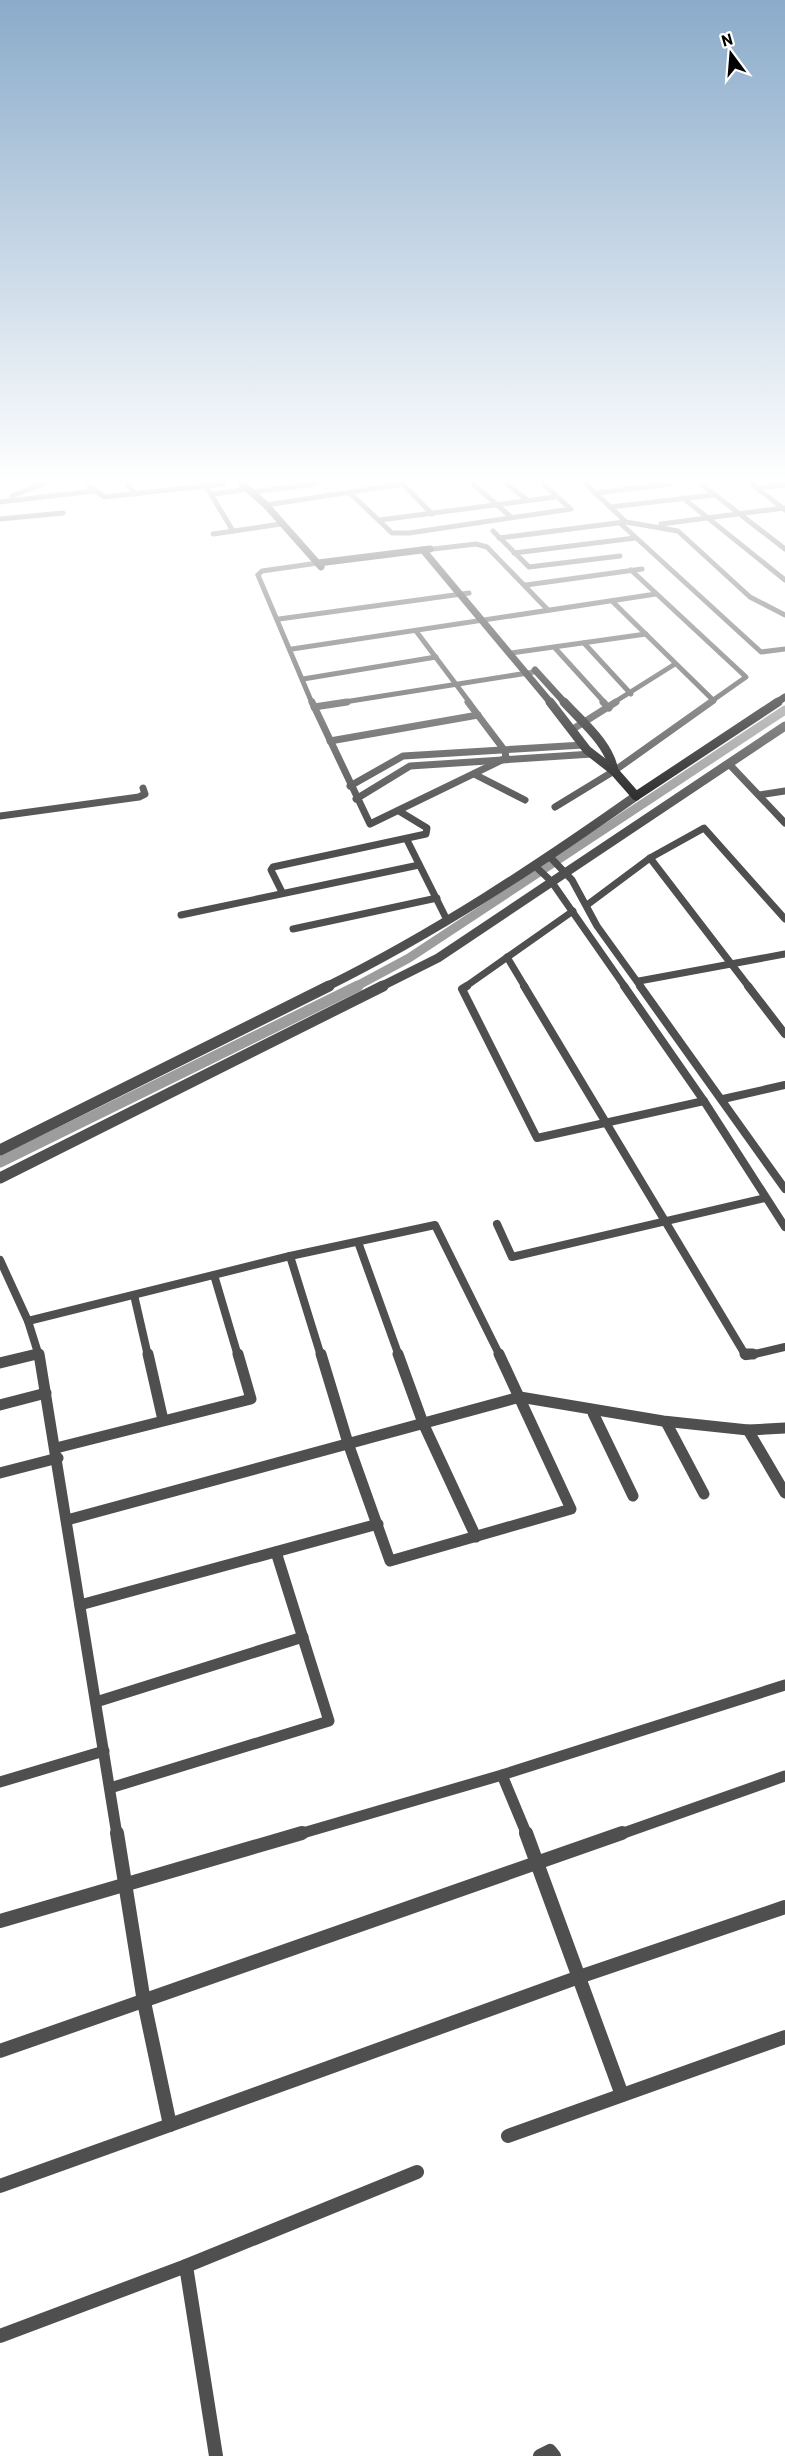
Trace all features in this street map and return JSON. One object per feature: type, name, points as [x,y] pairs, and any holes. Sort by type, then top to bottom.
[{"type":"main road","points":[[470,599],[515,653],[583,745],[614,771],[636,796],[785,697]]},
{"type":"main road","points":[[515,653],[537,672],[604,746],[612,760],[614,771]]},
{"type":"street","points":[[269,599],[314,707],[356,799],[370,824],[474,774],[506,755]]},
{"type":"street","points":[[279,619],[425,599]]},
{"type":"street","points":[[538,599],[548,610]]},
{"type":"street","points":[[292,649],[627,599]]},
{"type":"street","points":[[555,807],[614,771],[746,677],[661,599]]},
{"type":"street","points":[[702,599],[761,652],[785,648]]},
{"type":"street","points":[[753,599],[785,615]]},
{"type":"street","points":[[612,601],[714,701]]},
{"type":"street","points":[[416,631],[506,755]]},
{"type":"street","points":[[515,653],[646,634]]},
{"type":"street","points":[[584,643],[631,694]]},
{"type":"street","points":[[555,648],[609,708]]},
{"type":"street","points":[[303,679],[436,657]]},
{"type":"street","points":[[573,729],[675,664]]},
{"type":"street","points":[[314,707],[537,672]]},
{"type":"street","points":[[330,741],[478,715]]},
{"type":"street","points":[[0,1178],[392,983],[485,928],[549,880],[730,765],[785,726]]},
{"type":"street","points":[[356,799],[410,766],[583,745]]},
{"type":"street","points":[[350,786],[403,756],[592,754]]},
{"type":"street","points":[[730,765],[785,823]]},
{"type":"street","points":[[474,774],[525,800]]},
{"type":"street","points":[[0,816],[139,797],[145,794],[143,788]]},
{"type":"street","points":[[759,795],[785,791]]},
{"type":"street","points":[[0,1150],[384,958],[552,859],[636,796]]},
{"type":"street","points":[[282,892],[271,870],[273,867],[422,837],[426,834],[427,828],[399,811]]},
{"type":"street","points":[[587,905],[650,858],[704,828],[785,919]]},
{"type":"street","points":[[407,840],[447,920]]},
{"type":"street","points":[[650,858],[785,1034]]},
{"type":"street","points":[[552,859],[564,870],[587,905],[597,926],[639,981],[785,1189]]},
{"type":"street","points":[[181,915],[419,865]]},
{"type":"street","points":[[537,867],[573,911],[704,1101],[785,1227]]},
{"type":"street","points":[[293,929],[437,898]]},
{"type":"street","points":[[573,911],[462,989],[537,1138],[704,1101]]},
{"type":"street","points":[[639,981],[785,954]]},
{"type":"street","points":[[507,957],[746,1356],[785,1347]]},
{"type":"street","points":[[723,1099],[785,1085]]},
{"type":"street","points":[[497,1224],[512,1257],[765,1198]]},
{"type":"street","points":[[28,1321],[290,1256],[435,1225],[520,1396],[571,1509],[390,1561],[348,1443],[290,1256]]},
{"type":"street","points":[[358,1242],[423,1423],[476,1536]]},
{"type":"street","points":[[0,1260],[28,1321],[39,1354],[57,1453],[144,2002],[170,2125]]},
{"type":"street","points":[[0,1473],[163,1420],[251,1399],[214,1275]]},
{"type":"street","points":[[135,1295],[163,1420]]},
{"type":"street","points":[[0,1363],[39,1354]]},
{"type":"street","points":[[0,1405],[46,1393]]},
{"type":"street","points":[[66,1520],[520,1396],[593,1413],[666,1422],[748,1430],[785,1428]]},
{"type":"street","points":[[593,1413],[633,1496]]},
{"type":"street","points":[[666,1422],[704,1494]]},
{"type":"street","points":[[748,1430],[785,1493]]},
{"type":"street","points":[[80,1605],[378,1524]]},
{"type":"street","points":[[110,1788],[329,1721],[276,1552]]},
{"type":"street","points":[[96,1702],[303,1637]]},
{"type":"street","points":[[0,1921],[502,1775],[785,1685]]},
{"type":"street","points":[[0,1782],[104,1751]]},
{"type":"street","points":[[502,1775],[538,1861],[622,2095]]},
{"type":"street","points":[[0,2050],[144,2002],[538,1861],[785,1776]]},
{"type":"street","points":[[0,2186],[579,1977],[785,1907]]},
{"type":"street","points":[[508,2136],[785,2037]]},
{"type":"street","points":[[0,2336],[186,2266],[417,2172]]},
{"type":"street","points":[[186,2266],[216,2456]]},
{"type":"street","points":[[540,2456],[550,2451],[554,2456]]},
{"type":"waterway","points":[[355,987],[409,958],[785,710]]},
{"type":"waterway","points":[[0,1162],[358,986]]}]
